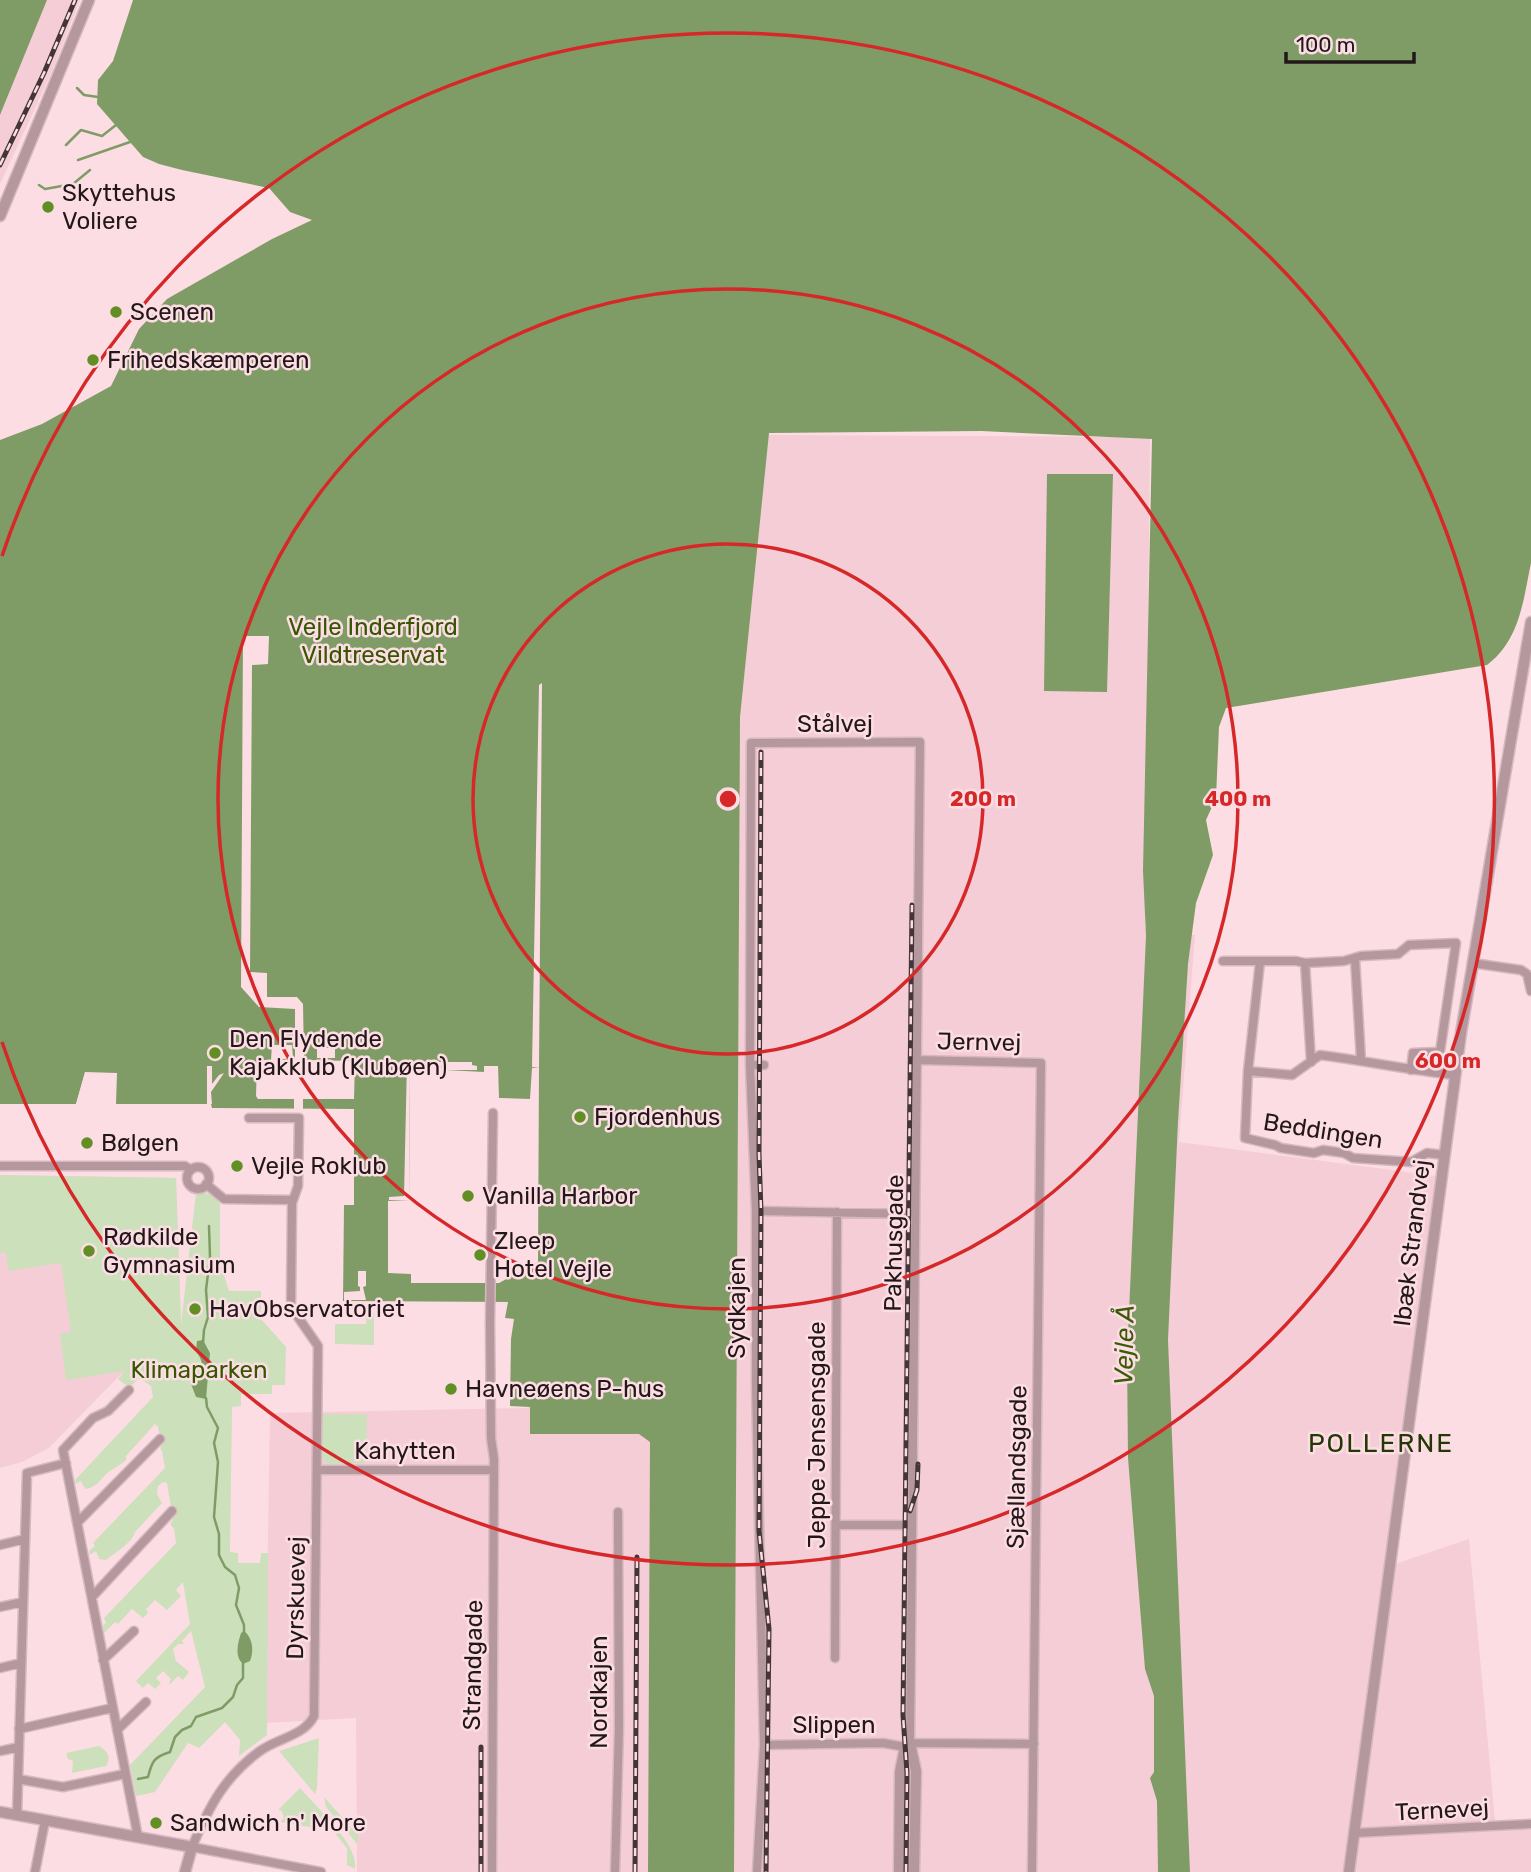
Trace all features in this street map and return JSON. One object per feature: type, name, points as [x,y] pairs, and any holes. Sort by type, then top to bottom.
[{"type":"street","points":[[0,216],[89,0]]},
{"type":"street","name":"Ibæk Strandvej","points":[[1349,1872],[1455,1075],[1531,622]]},
{"type":"street","name":"Stålvej","points":[[751,743],[920,742]]},
{"type":"street","name":"Pakhusgade","points":[[899,1872],[900,1772],[908,1745],[920,742]]},
{"type":"street","name":"Sydkajen","points":[[751,743],[750,1066],[756,1211],[756,1399],[764,1745],[757,1872]]},
{"type":"street","points":[[1223,961],[1305,963],[1398,954],[1409,945],[1456,943],[1440,1052],[1413,1053],[1411,1070]]},
{"type":"street","points":[[1355,959],[1361,1060]]},
{"type":"street","name":"Beddingen","points":[[1259,962],[1248,1071],[1245,1138],[1292,1150],[1344,1153],[1353,1158],[1410,1162],[1427,1153],[1444,1155]]},
{"type":"street","points":[[1305,963],[1311,1062]]},
{"type":"street","points":[[1472,963],[1521,970],[1527,974],[1531,991]]},
{"type":"street","points":[[1248,1071],[1292,1075],[1320,1055],[1455,1075]]},
{"type":"street","name":"Jernvej","points":[[916,1060],[1041,1063]]},
{"type":"street","name":"Sjællandsgade","points":[[1032,1872],[1041,1063]]},
{"type":"street","points":[[750,1066],[764,1066]]},
{"type":"street","name":"Strandgade","points":[[492,1872],[493,1112]]},
{"type":"street","name":"Dyrskuevej","points":[[192,1847],[209,1807],[225,1783],[262,1749],[309,1726],[314,1716],[318,1346],[291,1307],[293,1199],[298,1185],[299,1118],[249,1118]]},
{"type":"street","points":[[0,1166],[185,1166],[191,1170]]},
{"type":"street","points":[[198,1167],[206,1170],[209,1178],[206,1184],[198,1188],[190,1185],[187,1177],[191,1170],[198,1167]]},
{"type":"street","points":[[206,1184],[224,1199],[293,1199]]},
{"type":"street","points":[[756,1211],[915,1214]]},
{"type":"street","name":"Jeppe Jensensgade","points":[[835,1658],[837,1212]]},
{"type":"street","points":[[129,1390],[108,1411],[93,1418],[63,1450],[138,1837]]},
{"type":"street","points":[[78,1522],[160,1439]]},
{"type":"street","points":[[17,1815],[27,1472],[66,1463]]},
{"type":"street","name":"Kahytten","points":[[317,1470],[494,1470]]},
{"type":"street","points":[[92,1597],[172,1511]]},
{"type":"street","name":"Nordkajen","points":[[615,1872],[619,1728],[618,1511]]},
{"type":"street","points":[[836,1525],[912,1525]]},
{"type":"street","points":[[0,1545],[25,1539]]},
{"type":"street","points":[[0,1607],[23,1602]]},
{"type":"street","points":[[103,1660],[134,1631]]},
{"type":"street","points":[[0,1668],[21,1663]]},
{"type":"street","points":[[117,1730],[146,1702]]},
{"type":"street","points":[[19,1729],[112,1708]]},
{"type":"street","name":"Slippen","points":[[764,1745],[1034,1744]]},
{"type":"street","name":"Pakhusgade","points":[[908,1745],[916,1771],[914,1872]]},
{"type":"street","points":[[0,1751],[19,1747]]},
{"type":"street","points":[[18,1779],[63,1787],[125,1774]]},
{"type":"street","points":[[0,1812],[192,1847],[272,1868],[321,1872]]},
{"type":"street","points":[[35,1872],[45,1821]]},
{"type":"street","name":"Ternevej","points":[[1355,1833],[1531,1824]]},
{"type":"street","points":[[185,1872],[192,1847]]},
{"type":"shaded area","points":[[0,0],[47,0],[0,115]]},
{"type":"shaded area","points":[[47,0],[80,0],[52,72],[0,184],[0,115]]},
{"type":"shaded area","name":"Vejle Inderfjord Vildtreservat","points":[[133,0],[1531,0],[1531,563],[1513,632],[1507,644],[1487,665],[1226,708],[1219,727],[1216,798],[1206,820],[1213,855],[1196,903],[1188,964],[1168,1340],[1190,1872],[1158,1872],[1157,1801],[1150,1778],[1154,1772],[1154,1696],[1145,1669],[1128,1458],[1127,1356],[1146,936],[1143,871],[1152,439],[981,431],[769,433],[740,717],[734,1872],[648,1872],[650,1442],[639,1434],[530,1434],[530,1407],[510,1406],[514,1319],[505,1318],[508,1302],[343,1301],[344,1205],[354,1205],[354,1109],[116,1104],[116,1073],[85,1073],[76,1104],[0,1104],[0,440],[42,424],[111,386],[139,329],[167,299],[272,239],[312,220],[290,212],[269,188],[182,170],[143,157],[97,104],[98,80],[113,61]],"holes":[[[410,1066],[438,1066],[445,1070],[484,1072],[484,1066],[498,1066],[499,1098],[530,1099],[532,1068],[539,1067],[538,1262],[499,1283],[411,1283],[411,1274],[388,1273],[388,1201],[409,1200]]]},
{"type":"shaded area","points":[[770,435],[1150,437],[1145,928],[1195,935],[1179,1142],[1445,1177],[1389,1566],[1469,1539],[1495,1820],[1531,1819],[1531,1872],[357,1872],[356,1718],[265,1723],[270,1413],[528,1408],[531,1328],[685,440]]},
{"type":"shaded area","points":[[1047,474],[1113,474],[1107,692],[1044,691]]},
{"type":"shaded area","name":"Rødkilde Gymnasium","points":[[0,1175],[176,1178],[181,1324],[124,1371],[49,1448],[22,1462],[0,1468]]},
{"type":"shaded area","points":[[203,1340],[210,1353],[206,1399],[196,1397],[191,1384],[202,1365],[196,1351],[197,1341]]},
{"type":"shaded area","points":[[244,1631],[251,1641],[252,1653],[250,1661],[243,1664],[238,1657],[238,1649],[241,1633]]},
{"type":"green space","name":"Klimaparken","points":[[0,1175],[176,1178],[181,1325],[196,1193],[214,1194],[220,1204],[220,1262],[229,1291],[261,1291],[261,1319],[286,1347],[285,1385],[272,1385],[272,1394],[241,1394],[241,1406],[232,1407],[230,1552],[238,1553],[238,1563],[260,1563],[261,1553],[268,1553],[267,1735],[239,1756],[240,1740],[225,1722],[199,1748],[188,1743],[155,1792],[136,1796],[130,1765],[205,1687],[191,1631],[182,1641],[184,1644],[178,1644],[173,1649],[176,1661],[189,1672],[183,1680],[178,1676],[170,1684],[171,1679],[163,1671],[156,1678],[161,1683],[155,1689],[148,1683],[143,1688],[136,1681],[190,1624],[183,1582],[176,1590],[181,1596],[167,1610],[155,1600],[146,1609],[148,1613],[143,1618],[132,1609],[118,1624],[115,1622],[104,1633],[103,1625],[106,1623],[104,1618],[176,1543],[174,1529],[170,1524],[173,1520],[167,1483],[163,1482],[158,1486],[157,1494],[162,1503],[123,1547],[106,1560],[99,1559],[96,1551],[90,1555],[89,1551],[95,1546],[93,1543],[165,1468],[158,1427],[155,1424],[126,1456],[126,1460],[93,1487],[85,1489],[81,1481],[76,1484],[75,1480],[153,1397],[151,1386],[139,1378],[127,1386],[118,1379],[124,1371],[66,1380],[60,1334],[71,1332],[61,1263],[8,1271],[6,1253],[0,1253]]},
{"type":"green space","points":[[366,1311],[374,1312],[374,1345],[335,1344],[335,1324],[366,1324]]},
{"type":"green space","points":[[322,1414],[367,1414],[366,1463],[325,1462],[322,1457]]},
{"type":"green space","points":[[319,1738],[317,1788],[315,1794],[279,1751]]},
{"type":"green space","points":[[99,1746],[108,1754],[106,1766],[72,1773],[73,1761],[68,1759],[66,1753]]},
{"type":"green space","points":[[300,1788],[344,1837],[354,1859],[355,1869],[347,1865],[347,1848],[333,1831],[280,1822],[284,1818],[282,1811],[278,1810]]},
{"type":"green space","points":[[324,1797],[358,1835],[358,1845],[326,1807]]},
{"type":"pier","points":[[243,636],[269,636],[268,664],[252,665],[250,972],[267,973],[267,997],[297,997],[303,1004],[304,1060],[355,1061],[354,1099],[303,1099],[303,1109],[294,1109],[294,1099],[258,1099],[256,1096],[257,1060],[271,1060],[272,1045],[292,1045],[293,1058],[275,1060],[295,1060],[295,1009],[259,1007],[241,987]]},
{"type":"pier","points":[[542,683],[539,1067],[532,1067],[539,685]]},
{"type":"pier","points":[[317,1048],[335,1048],[335,1058],[317,1058]]},
{"type":"pier","points":[[407,1062],[472,1062],[472,1065],[477,1066],[477,1070],[410,1066],[409,1200],[389,1200],[389,1197],[404,1196]]},
{"type":"pier","points":[[207,1066],[212,1066],[212,1084],[224,1073],[211,1092],[212,1104],[207,1104]]},
{"type":"pier","points":[[85,1072],[117,1073],[116,1104],[113,1104],[113,1076],[88,1076],[80,1104],[76,1104]]},
{"type":"pier","points":[[358,1271],[366,1271],[366,1286],[363,1287],[366,1300],[344,1300],[344,1292],[360,1291]]},
{"type":"waterway","points":[[77,88],[84,95],[98,97]]},
{"type":"waterway","points":[[66,145],[81,130],[102,136],[116,125]]},
{"type":"waterway","points":[[78,160],[130,142]]},
{"type":"waterway","points":[[39,185],[45,189],[73,184],[90,170]]},
{"type":"waterway","points":[[203,1343],[208,1317],[206,1290],[210,1257],[209,1226]]},
{"type":"waterway","points":[[206,1398],[207,1407],[218,1428],[214,1443],[218,1462],[214,1517],[219,1534],[219,1555],[225,1567],[235,1575],[239,1588],[236,1605],[244,1625],[244,1633]]},
{"type":"waterway","points":[[138,1779],[148,1777],[154,1760],[170,1752],[175,1737],[191,1726],[196,1717],[222,1708],[233,1697],[243,1678],[243,1661]]},
{"type":"railway","points":[[0,165],[75,0]]},
{"type":"railway","points":[[761,752],[759,1531],[769,1629],[766,1872]]},
{"type":"railway","points":[[906,1872],[907,1773],[903,1715],[912,905]]},
{"type":"railway","points":[[910,1511],[917,1490],[918,1464]]},
{"type":"railway","points":[[635,1872],[637,1557]]},
{"type":"railway","points":[[481,1747],[481,1872]]},
{"type":"place","name":"Skyttehus Voliere","points":[[48,207]]},
{"type":"place","name":"Scenen","points":[[116,312]]},
{"type":"place","name":"Frihedskæmperen","points":[[93,360]]},
{"type":"place","name":"Den Flydende Kajakklub (Klubøen)","points":[[215,1053]]},
{"type":"place","name":"Fjordenhus","points":[[580,1117]]},
{"type":"place","name":"Bølgen","points":[[87,1143]]},
{"type":"place","name":"Vejle Roklub","points":[[237,1166]]},
{"type":"place","name":"Vanilla Harbor","points":[[468,1196]]},
{"type":"place","name":"Rødkilde Gymnasium","points":[[89,1251]]},
{"type":"place","name":"Zleep Hotel Vejle","points":[[480,1255]]},
{"type":"place","name":"HavObservatoriet","points":[[195,1309]]},
{"type":"place","name":"Havneøens P-hus","points":[[451,1389]]},
{"type":"place","name":"Sandwich n' More","points":[[156,1823]]},
{"type":"district","name":"POLLERNE","points":[[1381,1443]]},
{"type":"water label","name":"Vejle Å","points":[[1124,1345]]}]
